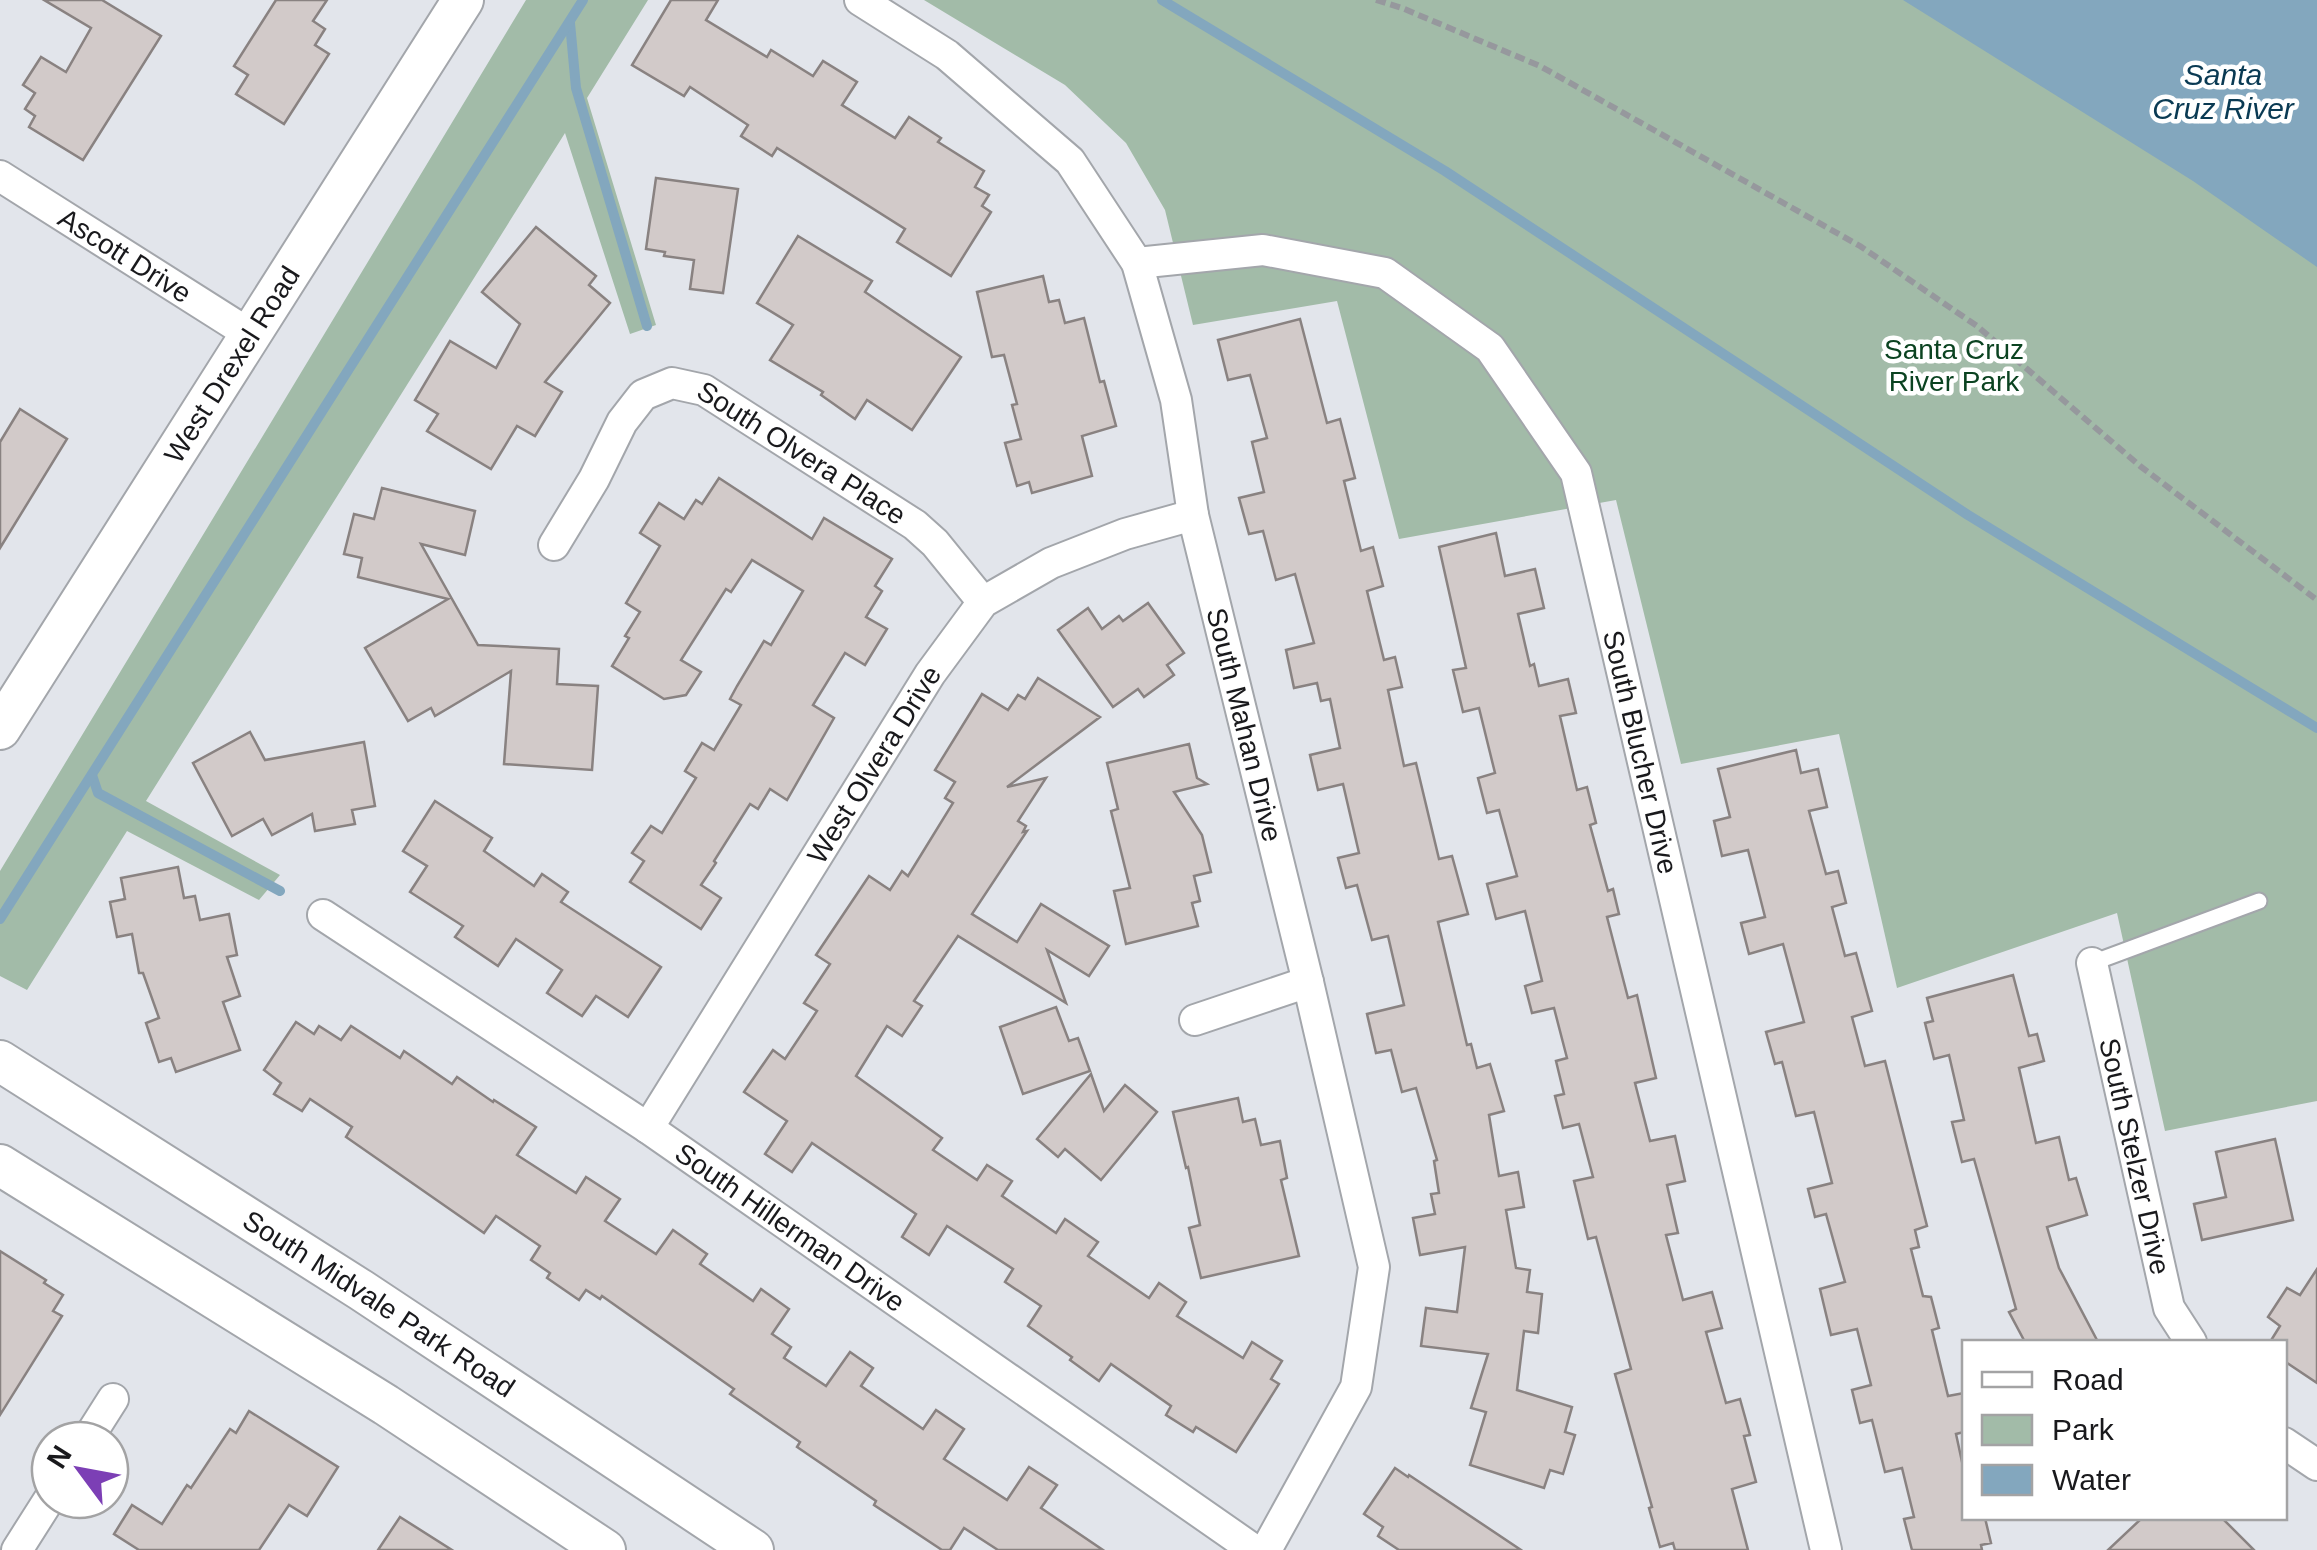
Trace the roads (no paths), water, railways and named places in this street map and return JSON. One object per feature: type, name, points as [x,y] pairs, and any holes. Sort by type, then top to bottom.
[{"type":"main road","name":"West Drexel Road","points":[[0,728],[463,0]]},
{"type":"main road","name":"South Midvale Park Road","points":[[0,1061],[361,1290],[753,1550]]},
{"type":"main road","points":[[0,1164],[386,1405],[605,1550]]},
{"type":"street","name":"South Mahan Drive","points":[[860,0],[948,55],[1070,160],[1138,264],[1176,400],[1193,516],[1374,1267],[1356,1387],[1266,1550]]},
{"type":"street","name":"Ascott Drive","points":[[0,176],[251,334]]},
{"type":"street","name":"South Blucher Drive","points":[[1138,264],[1264,250],[1385,273],[1490,348],[1576,474],[1826,1550]]},
{"type":"street","name":"South Olvera Place","points":[[554,545],[594,479],[622,422],[643,395],[672,383],[704,390],[915,525],[935,543],[982,602]]},
{"type":"street","name":"West Olvera Drive","points":[[648,1128],[930,674],[982,602],[1070,556],[1124,534],[1193,516]]},
{"type":"street","name":"South Hillerman Drive","points":[[323,915],[648,1128],[1254,1550]]},
{"type":"street","name":"South Stelzer Drive","points":[[2092,963],[2169,1308],[2191,1340]]},
{"type":"street","points":[[1195,1020],[1308,982]]},
{"type":"street","points":[[100,1420],[113,1399]]},
{"type":"street","points":[[2287,1445],[2317,1465]]},
{"type":"street","points":[[17,1550],[36,1520]]},
{"type":"lane","points":[[2092,963],[2259,901]]},
{"type":"water","name":"Santa Cruz River","points":[[1903,0],[2317,0],[2317,267],[2193,181]]},
{"type":"waterway","points":[[0,919],[583,0]]},
{"type":"waterway","points":[[1162,0],[1445,171],[1968,515],[2317,728]]},
{"type":"waterway","points":[[570,23],[576,88],[647,326]]},
{"type":"waterway","points":[[92,775],[98,793],[280,891]]},
{"type":"park label","name":"Santa Cruz River Park","points":[[1954,365]]}]
